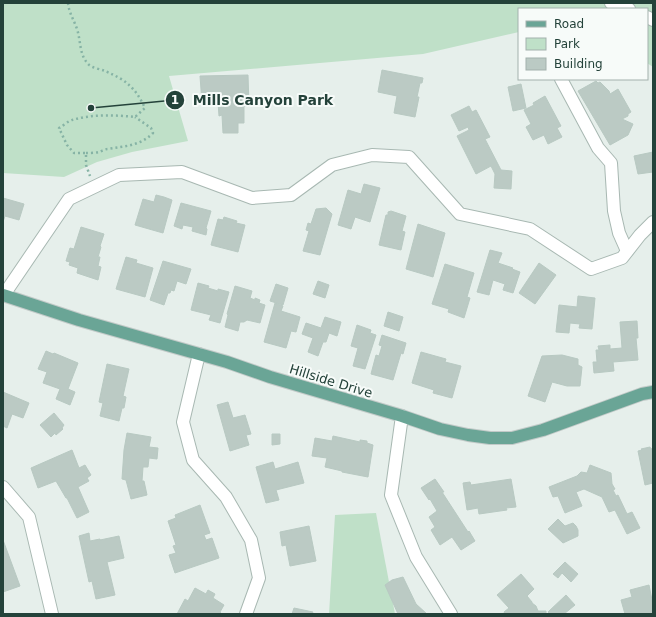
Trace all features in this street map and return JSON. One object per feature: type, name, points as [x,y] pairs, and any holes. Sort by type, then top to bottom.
[{"type":"main road","name":"Hillside Drive","points":[[3,295],[79,320],[227,362],[270,377],[402,416],[440,429],[468,435],[490,438],[512,438],[543,430],[642,394],[653,392]]},
{"type":"street","points":[[611,3],[626,8]]},
{"type":"street","points":[[562,80],[598,148],[611,163],[614,211],[619,233],[627,251]]},
{"type":"street","points":[[3,295],[69,199],[119,175],[182,172],[252,198],[291,195],[332,165],[372,154],[410,157],[460,214],[530,229],[591,269],[622,258],[640,235],[653,222]]},
{"type":"street","points":[[199,354],[183,422],[193,460],[226,497],[250,540],[259,578],[246,614]]},
{"type":"street","points":[[402,416],[391,494],[416,557],[451,614]]},
{"type":"street","points":[[3,486],[29,517],[52,614]]},
{"type":"path","points":[[68,3],[69,10],[78,30],[82,53],[89,65],[126,81],[139,95],[145,108],[135,117]]},
{"type":"path","points":[[116,115],[135,117],[151,128],[153,133],[148,138],[130,146],[86,153],[74,153],[67,145],[59,128],[71,120],[96,116],[116,115]]},
{"type":"path","points":[[86,153],[86,165]]},
{"type":"green space","points":[[3,3],[653,3],[653,67],[648,64],[648,8],[518,8],[518,32],[423,54],[169,76],[188,141],[132,152],[97,162],[64,177],[3,173]]},
{"type":"green space","points":[[376,513],[395,614],[329,614],[335,515]]},
{"type":"building","points":[[382,70],[423,78],[422,83],[420,83],[417,97],[419,97],[415,117],[394,113],[397,96],[378,92]]},
{"type":"building","points":[[248,75],[249,106],[244,106],[244,123],[238,123],[238,133],[223,133],[222,115],[219,116],[218,102],[202,103],[200,76]]},
{"type":"building","points":[[596,81],[598,83],[600,82],[610,94],[618,89],[631,112],[628,116],[622,119],[633,124],[628,135],[610,145],[578,91]]},
{"type":"building","points":[[521,84],[526,108],[513,111],[508,87]]},
{"type":"building","points":[[545,96],[561,126],[557,128],[562,137],[548,144],[544,135],[533,140],[526,127],[531,124],[524,110],[534,105],[533,103]]},
{"type":"building","points":[[469,106],[472,112],[476,110],[490,137],[485,139],[501,170],[512,171],[511,189],[494,188],[495,174],[491,166],[476,174],[457,136],[469,130],[468,127],[459,131],[451,115]]},
{"type":"building","points":[[653,152],[653,172],[638,174],[634,156]]},
{"type":"building","points":[[364,184],[380,188],[370,222],[355,217],[351,229],[338,225],[348,190],[361,194]]},
{"type":"building","points":[[156,195],[172,200],[163,233],[135,225],[143,199],[154,202]]},
{"type":"building","points":[[3,198],[24,204],[19,220],[5,216],[3,222]]},
{"type":"building","points":[[181,203],[211,211],[206,228],[206,235],[192,231],[193,227],[183,225],[182,229],[174,226]]},
{"type":"building","points":[[326,208],[332,214],[320,255],[303,251],[309,231],[306,230],[308,223],[311,224],[316,209]]},
{"type":"building","points":[[391,211],[406,216],[402,231],[405,232],[401,250],[379,245],[386,215],[388,215],[388,212]]},
{"type":"building","points":[[224,217],[237,221],[236,223],[245,225],[238,252],[211,245],[218,219],[223,220]]},
{"type":"building","points":[[418,224],[445,233],[433,277],[406,269]]},
{"type":"building","points":[[81,227],[104,234],[98,257],[100,257],[98,266],[101,267],[98,280],[77,273],[78,268],[69,265],[70,262],[66,261],[70,248],[74,249]]},
{"type":"building","points":[[490,250],[502,253],[498,263],[520,272],[513,293],[503,290],[505,284],[493,280],[489,295],[477,292]]},
{"type":"building","points":[[126,257],[137,260],[136,263],[153,268],[145,297],[116,289]]},
{"type":"building","points":[[163,261],[191,269],[186,284],[177,281],[174,291],[171,290],[170,293],[168,293],[164,305],[150,300]]},
{"type":"building","points":[[539,263],[556,275],[535,304],[519,293]]},
{"type":"building","points":[[445,264],[474,273],[467,297],[470,298],[464,318],[448,312],[449,309],[432,304]]},
{"type":"building","points":[[318,281],[329,285],[325,298],[313,294]]},
{"type":"building","points":[[198,283],[209,286],[208,288],[218,291],[218,289],[229,292],[220,323],[209,320],[211,315],[191,310]]},
{"type":"building","points":[[276,284],[288,288],[283,305],[270,301]]},
{"type":"building","points":[[235,286],[252,291],[250,298],[260,300],[259,303],[265,305],[260,323],[247,320],[240,322],[238,331],[225,327]]},
{"type":"building","points":[[578,296],[595,298],[592,329],[579,328],[580,324],[570,323],[569,333],[556,332],[559,305],[577,307]]},
{"type":"building","points":[[275,303],[283,306],[281,311],[300,317],[296,332],[291,331],[286,348],[264,342]]},
{"type":"building","points":[[388,312],[403,317],[399,331],[384,326]]},
{"type":"building","points":[[325,317],[341,322],[337,336],[329,333],[326,342],[323,342],[318,356],[308,352],[313,338],[302,334],[306,323],[321,328]]},
{"type":"building","points":[[637,321],[638,338],[636,338],[638,360],[613,362],[614,371],[594,373],[593,362],[597,362],[596,350],[599,350],[598,346],[610,345],[610,349],[622,348],[620,322]]},
{"type":"building","points":[[357,325],[371,330],[370,333],[376,335],[365,369],[353,366],[358,348],[351,346]]},
{"type":"building","points":[[382,335],[406,343],[403,354],[401,353],[393,380],[371,374],[376,355],[379,356],[382,346],[379,345]]},
{"type":"building","points":[[46,351],[78,363],[68,389],[75,392],[70,405],[56,399],[60,389],[43,383],[47,372],[38,369]]},
{"type":"building","points":[[421,352],[446,359],[445,362],[461,366],[452,398],[433,393],[434,390],[412,383]]},
{"type":"building","points":[[562,355],[578,359],[578,365],[582,367],[580,386],[567,386],[552,382],[545,402],[528,396],[542,356]]},
{"type":"building","points":[[107,364],[129,369],[123,396],[126,397],[124,408],[122,408],[119,421],[100,416],[103,403],[99,402]]},
{"type":"building","points":[[3,392],[29,403],[23,418],[12,414],[7,428],[3,426]]},
{"type":"building","points":[[228,402],[233,418],[245,415],[251,434],[246,435],[249,445],[230,451],[217,405]]},
{"type":"building","points":[[54,413],[64,425],[62,428],[63,429],[51,437],[40,425]]},
{"type":"building","points":[[127,433],[151,437],[149,447],[158,448],[157,459],[149,458],[148,467],[143,467],[142,481],[144,481],[147,495],[131,499],[126,480],[122,479]]},
{"type":"building","points":[[272,434],[280,434],[280,444],[272,445]]},
{"type":"building","points":[[333,436],[360,442],[360,440],[367,441],[367,443],[373,445],[368,477],[325,467],[327,458],[312,456],[315,438],[332,441]]},
{"type":"building","points":[[650,447],[651,449],[653,448],[653,483],[645,485],[638,451]]},
{"type":"building","points":[[72,450],[79,468],[85,465],[91,475],[87,478],[89,481],[78,487],[89,512],[77,518],[56,481],[38,488],[31,468]]},
{"type":"building","points":[[273,462],[275,469],[298,462],[304,483],[276,490],[279,500],[266,503],[256,467]]},
{"type":"building","points":[[590,465],[611,473],[612,484],[615,489],[613,490],[616,496],[618,495],[627,514],[632,512],[640,528],[627,534],[615,510],[609,512],[602,497],[584,489],[576,492],[582,506],[565,513],[558,496],[553,497],[549,487],[577,476],[581,472],[587,473]]},
{"type":"building","points":[[435,479],[475,541],[461,550],[452,537],[440,545],[431,530],[435,527],[429,517],[437,511],[421,488]]},
{"type":"building","points":[[511,479],[516,507],[506,508],[507,510],[479,514],[478,508],[467,510],[463,483],[470,482],[471,485]]},
{"type":"building","points":[[200,505],[210,533],[204,535],[206,540],[212,538],[219,558],[175,573],[169,555],[176,553],[173,546],[176,545],[168,521],[176,518],[175,515]]},
{"type":"building","points":[[558,519],[565,526],[573,523],[578,530],[578,536],[563,543],[548,529]]},
{"type":"building","points":[[309,526],[316,561],[290,566],[286,545],[282,546],[280,532]]},
{"type":"building","points":[[89,533],[90,541],[119,536],[124,558],[107,562],[115,595],[96,599],[92,581],[89,582],[79,536]]},
{"type":"building","points":[[3,540],[20,586],[3,592]]},
{"type":"building","points":[[565,562],[578,574],[571,582],[562,573],[558,578],[553,574]]},
{"type":"building","points":[[521,574],[534,589],[527,596],[536,606],[538,611],[546,611],[546,614],[505,614],[504,612],[509,608],[497,595]]},
{"type":"building","points":[[403,577],[416,604],[427,614],[398,614],[385,585],[392,580]]},
{"type":"building","points":[[649,585],[653,605],[653,614],[625,614],[621,600],[632,597],[630,590]]},
{"type":"building","points":[[195,588],[206,594],[208,590],[215,594],[213,598],[224,605],[220,612],[222,614],[177,614],[185,599],[188,601]]},
{"type":"building","points":[[566,595],[575,605],[564,614],[550,614],[548,612]]},
{"type":"building","points":[[294,608],[313,612],[312,614],[292,614]]},
{"type":"place","name":"Mills Canyon Park","points":[[91,108]]}]
